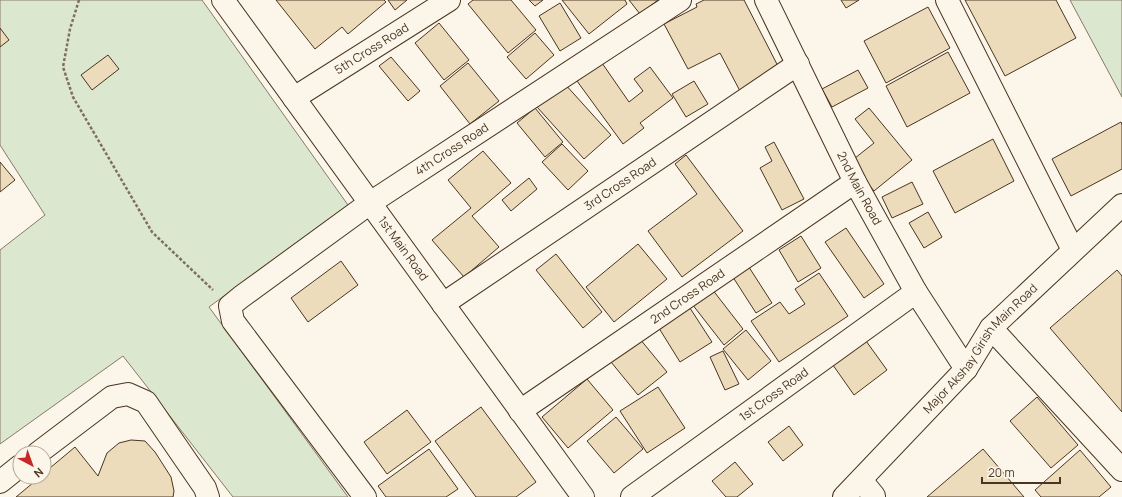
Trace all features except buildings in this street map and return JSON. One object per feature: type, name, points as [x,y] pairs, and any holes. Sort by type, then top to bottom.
[{"type":"street","name":"1st Main Road","points":[[223,0],[583,497]]},
{"type":"street","name":"5th Cross Road","points":[[294,98],[449,0]]},
{"type":"street","name":"4th Cross Road","points":[[230,306],[370,203],[680,0]]},
{"type":"street","name":"2nd Main Road","points":[[766,0],[855,182],[916,292],[966,368]]},
{"type":"street","points":[[947,0],[1073,250]]},
{"type":"street","name":"3rd Cross Road","points":[[443,304],[798,64]]},
{"type":"street","name":"2nd Cross Road","points":[[520,410],[855,182]]},
{"type":"street","name":"Major Akshay Girish Main Road","points":[[844,497],[868,488],[966,368],[991,328],[1122,205]]},
{"type":"street","name":"1st Cross Road","points":[[632,497],[916,292]]},
{"type":"street","points":[[230,306],[233,321],[365,497]]},
{"type":"street","points":[[991,328],[1122,470]]},
{"type":"street","points":[[49,445],[112,397],[128,394],[146,402],[205,488],[208,497]]},
{"type":"street","points":[[0,482],[12,472]]},
{"type":"path","points":[[79,0],[70,29],[63,67],[73,97],[152,232],[174,255],[230,306]]},
{"type":"green space","points":[[0,0],[202,0],[348,205],[209,307],[348,497],[233,497],[123,356],[0,444],[0,250],[45,215],[0,145]]},
{"type":"green space","points":[[1070,0],[1122,0],[1122,97]]}]
